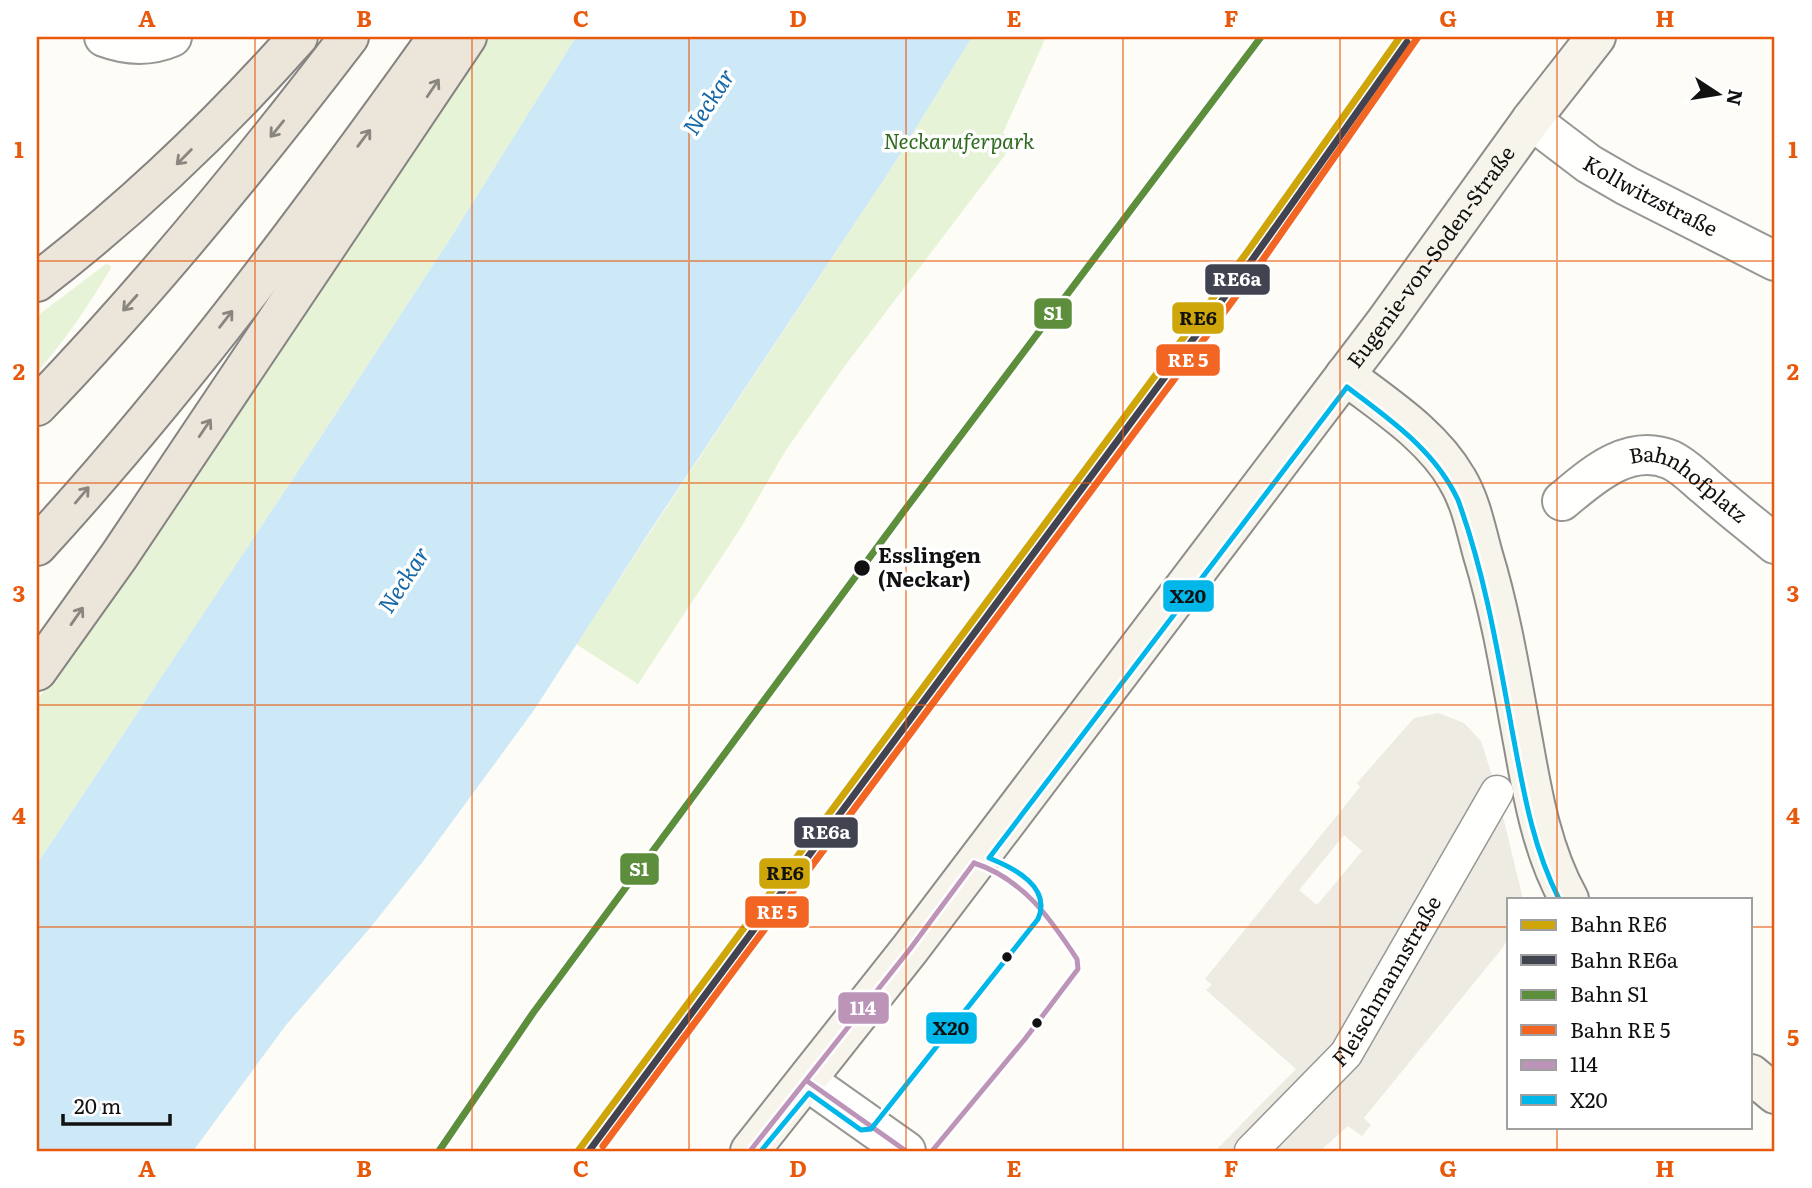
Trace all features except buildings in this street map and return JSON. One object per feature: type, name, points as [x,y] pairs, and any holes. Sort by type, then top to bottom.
[{"type":"highway","points":[[37,282],[81,248],[173,168],[247,94],[298,37]]},
{"type":"highway","points":[[37,406],[136,298],[214,206],[349,37]]},
{"type":"highway","points":[[37,546],[180,379],[289,239],[438,37]]},
{"type":"highway","points":[[37,671],[127,544],[467,37]]},
{"type":"main road","name":"Eugenie-von-Soden-Straße","points":[[750,1151],[910,949],[1345,375],[1595,37]]},
{"type":"main road","points":[[1345,375],[1399,416],[1441,456],[1458,480],[1469,505],[1498,613],[1543,834],[1569,898]]},
{"type":"main road","points":[[1752,1075],[1775,1094]]},
{"type":"street","points":[[104,37],[117,42],[144,45],[173,37]]},
{"type":"street","name":"Kollwitzstraße","points":[[1531,120],[1608,175],[1775,261]]},
{"type":"street","name":"Bahnhofplatz","points":[[1562,501],[1590,477],[1616,462],[1639,456],[1661,457],[1681,466],[1775,544]]},
{"type":"street","name":"Fleischmannstraße","points":[[1251,1151],[1346,1054],[1497,792]]},
{"type":"street","points":[[807,1081],[906,1151]]},
{"type":"green space","points":[[490,37],[576,37],[450,239],[37,864],[37,700],[65,664]]},
{"type":"green space","name":"Neckaruferpark","points":[[972,37],[1046,37],[1003,133],[1015,142],[844,367],[786,450],[740,529],[638,684],[576,644],[887,175]]},
{"type":"green space","points":[[106,264],[111,268],[94,295],[37,372],[37,316]]},
{"type":"shaded area","points":[[1438,713],[1464,723],[1481,741],[1497,792],[1523,898],[1507,898],[1507,938],[1504,946],[1364,1118],[1371,1125],[1362,1136],[1348,1126],[1320,1151],[1215,1151],[1296,1069],[1206,990],[1212,985],[1205,979],[1360,787],[1357,783],[1414,718]],"holes":[[[1344,835],[1362,851],[1317,905],[1299,890]]]},
{"type":"water","name":"Neckar","points":[[576,37],[972,37],[887,175],[534,710],[424,860],[370,928],[286,1025],[193,1151],[37,1151],[37,864],[450,239]]},
{"type":"rail line","name":"S1","points":[[439,1151],[533,1013],[907,507],[1261,37]]},
{"type":"rail line","name":"RE6","points":[[578,1151],[1245,255],[1400,37]]},
{"type":"rail line","name":"RE6a","points":[[589,1151],[1252,260],[1407,42]]},
{"type":"transit line","points":[[603,1146],[1257,268],[1418,37]]},
{"type":"transit line","name":"X20","points":[[761,1151],[809,1093],[861,1130],[871,1129],[1038,919],[1040,897],[1035,888],[1019,873],[989,858],[1347,387],[1395,424],[1424,451],[1437,466],[1458,500],[1476,556],[1490,614],[1530,816],[1542,858],[1559,898]]},
{"type":"transit line","name":"114","points":[[750,1151],[910,949],[974,863]]},
{"type":"transit line","name":"114","points":[[932,1151],[1025,1039],[1078,969],[1077,959],[1034,902],[1007,879],[974,863]]},
{"type":"transit line","name":"114","points":[[807,1081],[906,1151]]},
{"type":"place","name":"Esslingen (Neckar)","points":[[862,568]]}]
